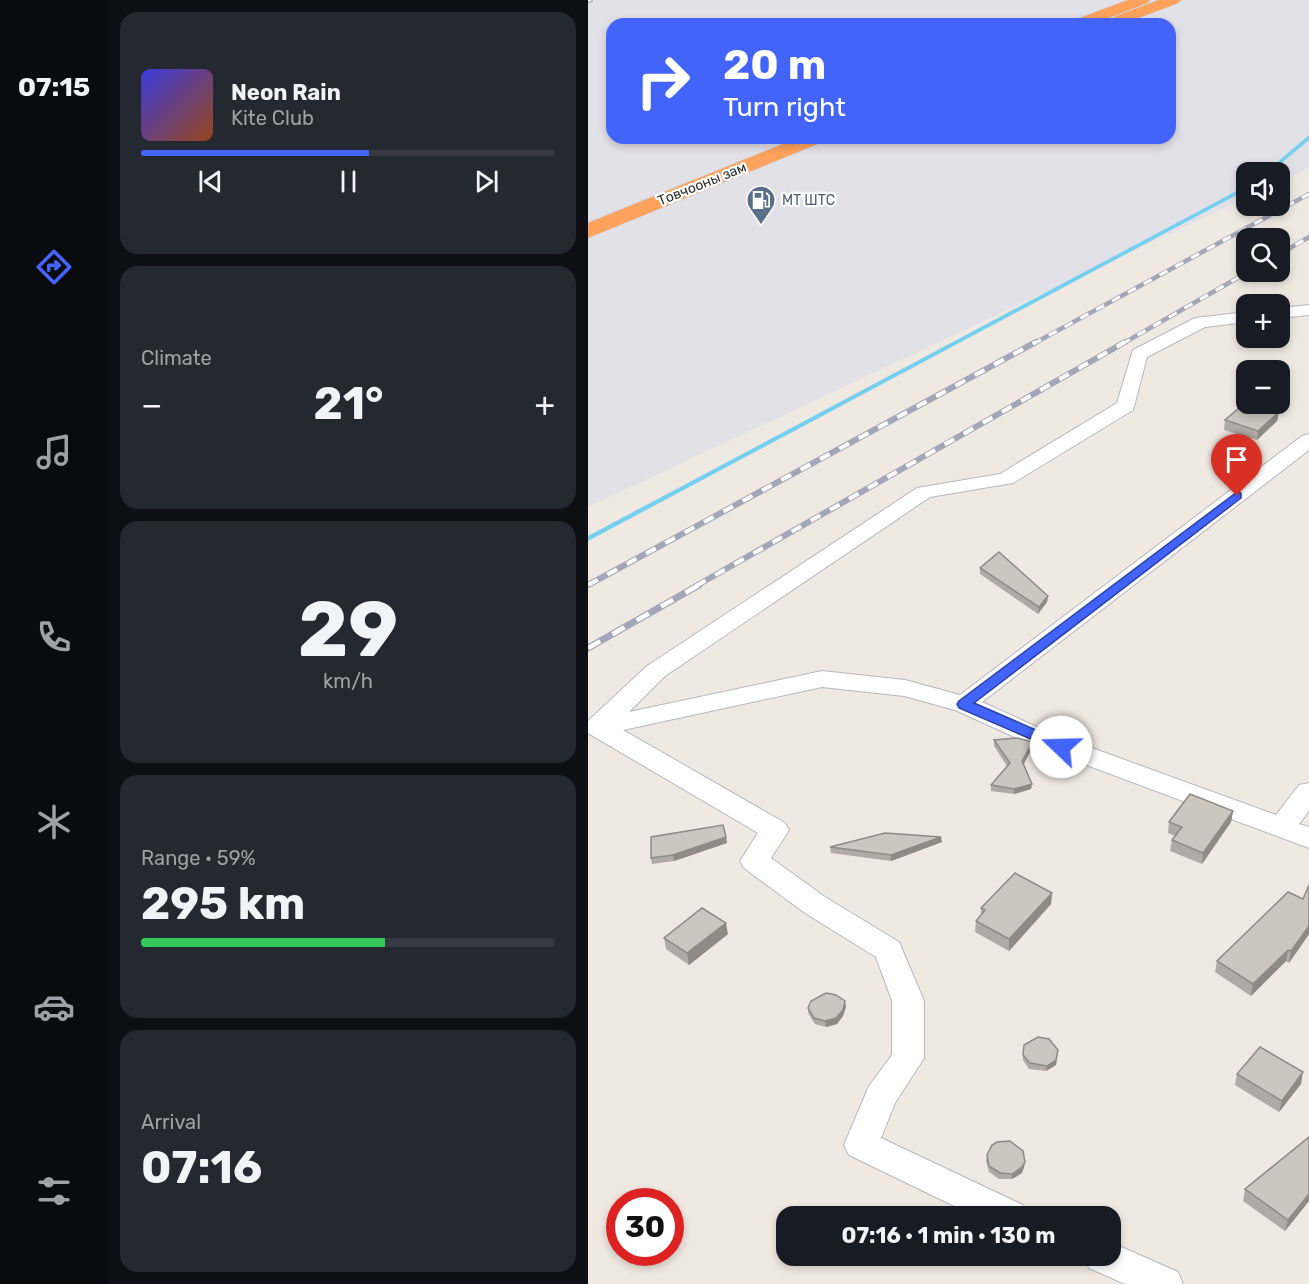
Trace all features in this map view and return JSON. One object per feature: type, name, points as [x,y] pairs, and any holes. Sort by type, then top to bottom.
[{"type":"highway","points":[[1094,18],[1142,0]]},
{"type":"highway","points":[[1125,18],[1173,0]]},
{"type":"highway","name":"Товчооны зам","points":[[588,217],[771,144]]},
{"type":"highway","name":"Товчооны зам","points":[[588,231],[800,144]]},
{"type":"street","points":[[1290,312],[1309,310]]},
{"type":"street","points":[[593,729],[656,671],[924,492],[1006,479],[1126,406],[1139,354],[1201,322],[1236,318]]},
{"type":"street","points":[[964,704],[1309,440]]},
{"type":"street","points":[[593,729],[822,679],[905,688],[964,704],[1039,738],[1309,838]]},
{"type":"street","points":[[593,729],[775,830],[754,861],[815,905],[888,950],[908,1001],[908,1058],[881,1096],[861,1145],[989,1206]]},
{"type":"street","points":[[1281,827],[1309,792]]},
{"type":"street","points":[[1121,1264],[1165,1284]]},
{"type":"shaded area","points":[[588,0],[1309,0],[1309,168],[1290,177],[1290,162],[1236,162],[1236,203],[588,507]]},
{"type":"building","points":[[1236,411],[1236,414],[1277,414],[1258,431],[1225,420]]},
{"type":"building","points":[[999,552],[1048,596],[1039,607],[980,568]]},
{"type":"building","points":[[1017,738],[1033,742],[1022,761],[1032,784],[1014,789],[991,785],[1010,763],[994,740]]},
{"type":"building","points":[[1190,794],[1233,811],[1203,853],[1172,840],[1182,827],[1169,822]]},
{"type":"building","points":[[723,825],[726,837],[673,855],[651,858],[651,837]]},
{"type":"building","points":[[885,833],[941,837],[891,855],[830,847]]},
{"type":"building","points":[[1015,873],[1052,893],[1009,939],[976,921],[985,910],[981,908]]},
{"type":"building","points":[[1309,885],[1309,926],[1291,951],[1288,950],[1253,984],[1217,961],[1288,892],[1303,899]]},
{"type":"building","points":[[702,908],[726,923],[687,953],[664,938]]},
{"type":"building","points":[[826,993],[836,995],[845,1001],[843,1010],[836,1018],[825,1021],[814,1018],[808,1008],[811,1001]]},
{"type":"building","points":[[1038,1037],[1049,1039],[1058,1050],[1056,1060],[1047,1066],[1030,1063],[1023,1055],[1024,1045]]},
{"type":"building","points":[[1260,1047],[1303,1072],[1282,1101],[1237,1074]]},
{"type":"building","points":[[1309,1137],[1309,1194],[1288,1220],[1245,1189]]},
{"type":"building","points":[[1010,1141],[1023,1151],[1025,1162],[1012,1174],[1000,1173],[989,1166],[987,1155],[992,1145],[997,1142]]},
{"type":"waterway","points":[[1280,162],[1309,137]]},
{"type":"waterway","points":[[588,539],[1236,193]]},
{"type":"railway","points":[[1033,344],[1309,194]]},
{"type":"railway","points":[[1290,248],[1309,237]]},
{"type":"railway","points":[[1122,344],[1236,279]]},
{"type":"railway","points":[[588,585],[1036,342]]},
{"type":"railway","points":[[696,586],[1125,342]]},
{"type":"railway","points":[[588,648],[699,585]]},
{"type":"place","name":"MT ШТС","points":[[761,226]]},
{"type":"route","points":[[1061,747],[964,704],[1237,496]]}]
